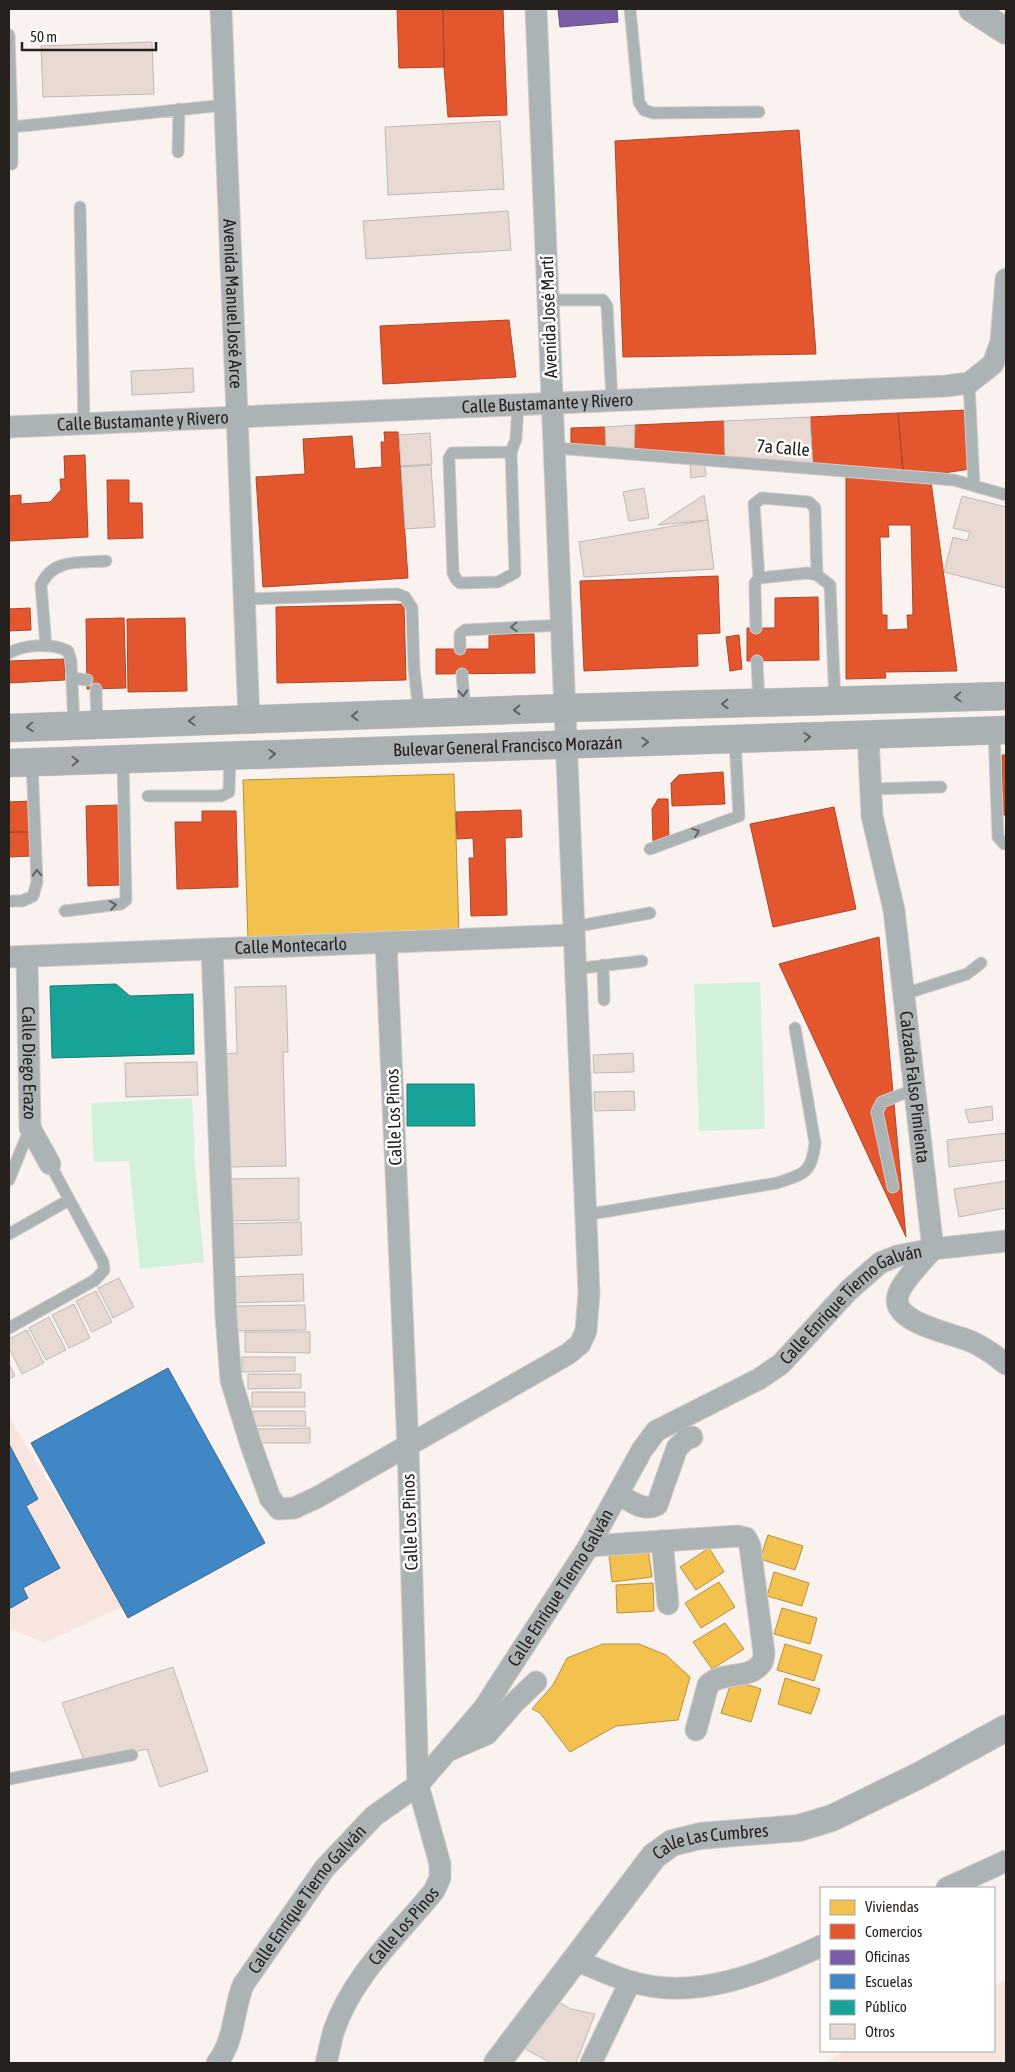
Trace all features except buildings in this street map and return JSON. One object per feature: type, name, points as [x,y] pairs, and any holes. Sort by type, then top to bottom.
[{"type":"main road","name":"Bulevar General Francisco Morazán","points":[[9,728],[566,708],[1006,696]]},
{"type":"main road","name":"Bulevar General Francisco Morazán","points":[[21,762],[1000,730]]},
{"type":"street","name":"Avenida Manuel José Arce","points":[[221,9],[249,719]]},
{"type":"street","name":"Avenida José Martí","points":[[212,949],[226,1316],[231,1380],[270,1498],[279,1509],[294,1508],[316,1498],[408,1447],[568,1354],[580,1344],[586,1331],[589,1293],[574,969],[566,708],[536,9]]},
{"type":"street","points":[[972,9],[1006,31]]},
{"type":"street","points":[[969,383],[993,364],[1001,342],[1006,279]]},
{"type":"street","name":"Calle Bustamante y Rivero","points":[[9,426],[553,404],[969,383]]},
{"type":"street","name":"Calzada Falso Pimienta","points":[[868,735],[872,816],[894,910],[933,1249]]},
{"type":"street","name":"Calle Montecarlo","points":[[18,957],[386,942],[573,931]]},
{"type":"street","name":"Calle Los Pinos","points":[[326,2063],[334,2030],[359,1981],[372,1963],[434,1891],[440,1878],[440,1864],[418,1785],[408,1447],[386,942]]},
{"type":"street","name":"Calle Diego Erazo","points":[[18,957],[30,1128],[50,1164]]},
{"type":"street","name":"Calle Enrique Tierno Galván","points":[[217,2063],[225,2053],[230,2038],[242,1985],[324,1869],[374,1816],[418,1785],[484,1708],[590,1546],[642,1450],[656,1431],[759,1379],[781,1364],[849,1290],[880,1264],[897,1256],[933,1249],[1006,1241]]},
{"type":"street","points":[[933,1249],[900,1289],[897,1297],[900,1311],[918,1324],[982,1347],[1006,1364]]},
{"type":"street","points":[[618,1494],[644,1508],[651,1508],[657,1504],[677,1448],[686,1439],[692,1437]]},
{"type":"street","points":[[590,1546],[737,1536],[746,1538],[750,1546],[764,1653],[762,1664],[753,1670],[714,1680],[708,1685],[696,1730]]},
{"type":"street","points":[[662,1541],[668,1604]]},
{"type":"street","points":[[447,1751],[487,1734],[514,1702],[536,1682]]},
{"type":"street","name":"Calle Las Cumbres","points":[[497,2063],[654,1856],[672,1843],[700,1836],[799,1828],[832,1818],[920,1775],[1006,1728]]},
{"type":"street","points":[[949,1887],[1006,1861]]},
{"type":"street","points":[[575,1960],[630,1982],[660,1987],[690,1988],[735,1980],[781,1965],[820,1946]]},
{"type":"street","points":[[591,2063],[630,1982]]},
{"type":"lane","points":[[630,9],[638,102],[644,110],[653,113],[760,112]]},
{"type":"lane","points":[[9,35],[12,164]]},
{"type":"lane","points":[[12,126],[225,106]]},
{"type":"lane","points":[[178,152],[179,109]]},
{"type":"lane","points":[[80,207],[84,424]]},
{"type":"lane","points":[[549,300],[603,300],[607,306],[612,400]]},
{"type":"lane","points":[[969,383],[974,486]]},
{"type":"lane","points":[[511,452],[452,453],[449,458],[453,573],[460,583],[498,582],[516,573],[511,452],[516,439],[518,405]]},
{"type":"lane","name":"7a Calle","points":[[555,448],[954,480],[1006,495]]},
{"type":"lane","points":[[756,628],[754,589],[755,583],[759,578],[754,504],[756,501],[762,498],[814,504],[816,508],[817,575]]},
{"type":"lane","points":[[46,646],[41,586],[44,578],[50,570],[62,565],[106,561]]},
{"type":"lane","points":[[759,578],[807,573],[817,575],[830,585],[835,701]]},
{"type":"lane","points":[[244,599],[397,594],[405,597],[412,608],[414,669],[419,713]]},
{"type":"lane","points":[[460,649],[460,634],[465,630],[562,625]]},
{"type":"lane","points":[[9,653],[15,650],[46,646],[60,647],[68,651],[72,678],[86,725]]},
{"type":"lane","points":[[758,661],[759,703]]},
{"type":"lane","points":[[462,674],[465,712]]},
{"type":"lane","points":[[72,678],[87,680]]},
{"type":"lane","points":[[86,725],[96,689]]},
{"type":"lane","points":[[1000,730],[998,837],[1006,844]]},
{"type":"lane","points":[[650,849],[739,816],[735,739]]},
{"type":"lane","points":[[148,796],[221,796],[227,794],[230,792],[230,756]]},
{"type":"lane","points":[[65,911],[121,904],[126,900],[123,759]]},
{"type":"lane","points":[[9,901],[22,901],[33,896],[37,882],[21,762]]},
{"type":"lane","points":[[871,789],[941,787]]},
{"type":"lane","points":[[573,931],[650,913]]},
{"type":"lane","points":[[574,969],[642,961]]},
{"type":"lane","points":[[904,994],[967,974],[980,963]]},
{"type":"lane","points":[[602,965],[604,1000]]},
{"type":"lane","points":[[585,1215],[778,1183],[796,1177],[808,1170],[814,1160],[816,1143],[795,1028]]},
{"type":"lane","points":[[893,1186],[877,1112],[882,1102],[915,1089]]},
{"type":"lane","points":[[9,1180],[30,1128]]},
{"type":"lane","points":[[9,1328],[95,1280],[104,1270],[103,1262],[50,1164]]},
{"type":"lane","points":[[9,1234],[69,1200]]},
{"type":"lane","points":[[9,1779],[132,1755]]},
{"type":"shaded area","points":[[9,1417],[124,1606],[44,1643],[9,1628]]},
{"type":"shaded area","points":[[1006,1980],[1006,2063],[823,2063],[844,2052],[995,2052],[995,1986]]},
{"type":"green space","points":[[760,982],[765,1129],[699,1131],[694,984]]},
{"type":"green space","points":[[192,1098],[194,1157],[204,1262],[140,1269],[129,1161],[94,1162],[91,1103]]}]
